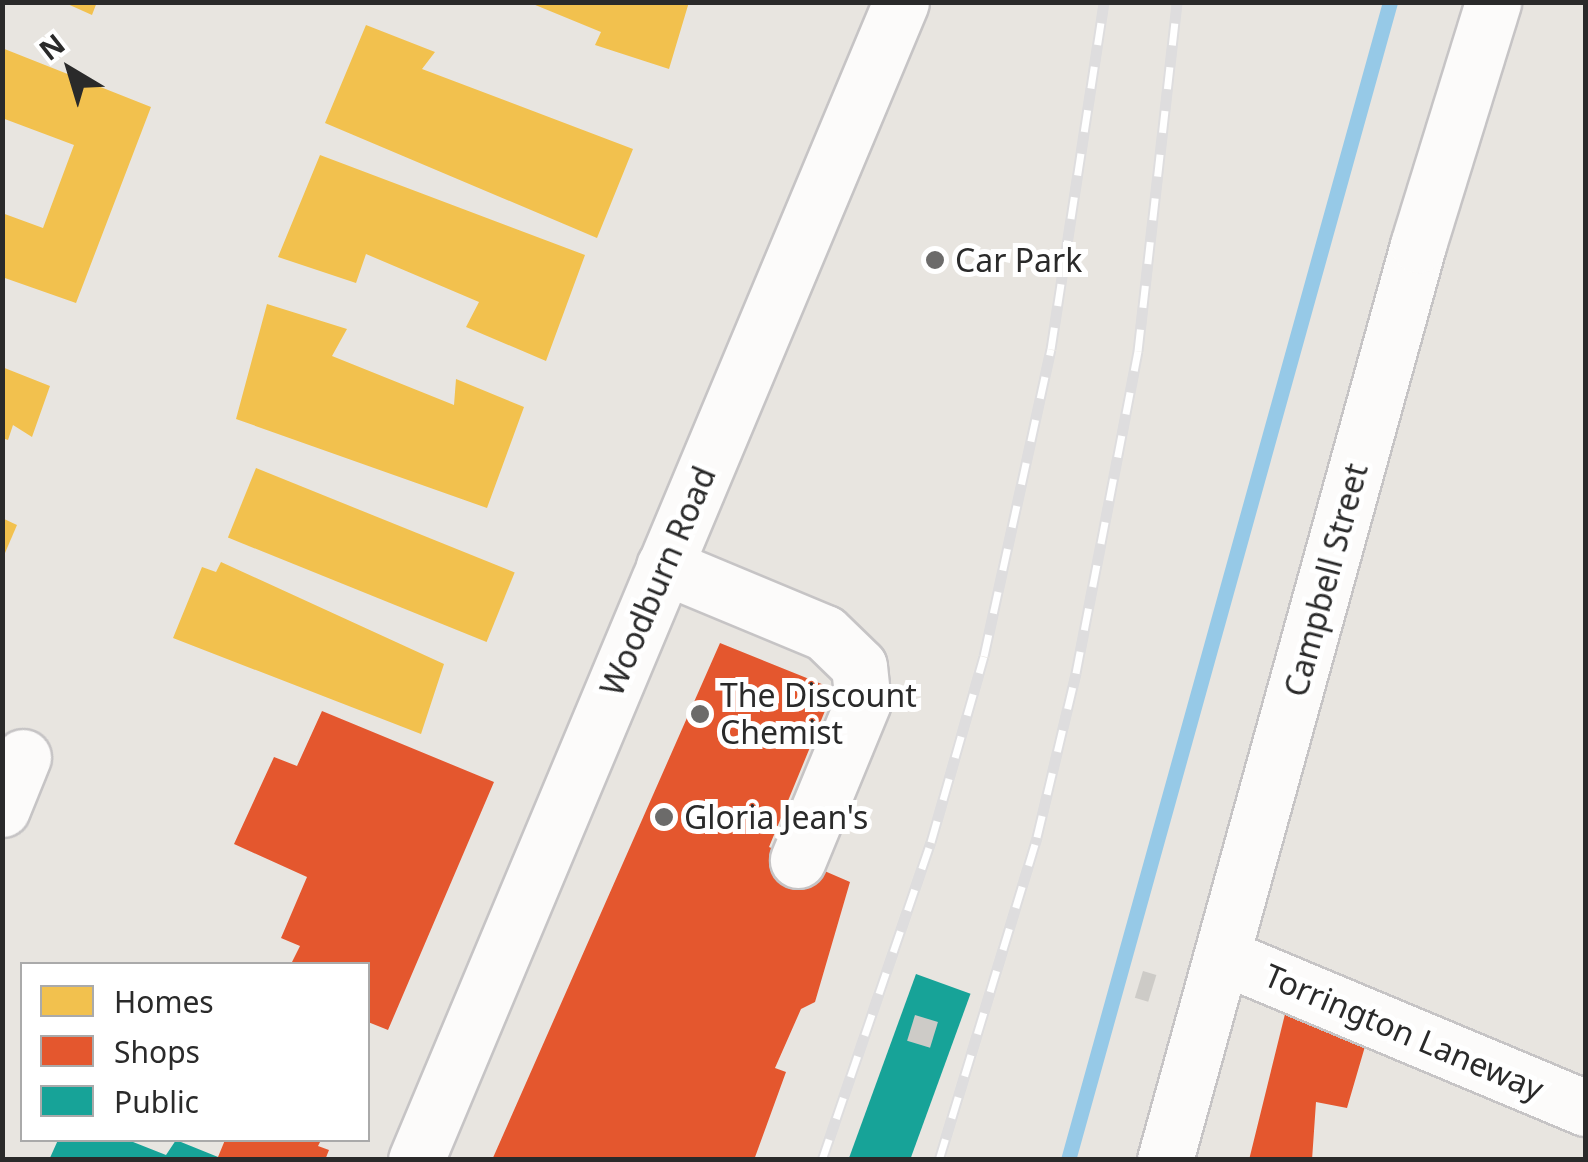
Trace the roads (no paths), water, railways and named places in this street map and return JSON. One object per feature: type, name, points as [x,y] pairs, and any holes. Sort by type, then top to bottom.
[{"type":"street","name":"Woodburn Road","points":[[416,1160],[901,2]]},
{"type":"street","name":"Campbell Street","points":[[1165,1160],[1418,245],[1494,2]]},
{"type":"street","points":[[664,566],[824,633],[859,666],[863,702],[798,860]]},
{"type":"street","points":[[2,808],[23,757]]},
{"type":"street","name":"Torrington Laneway","points":[[1222,956],[1586,1108]]},
{"type":"waterway","points":[[1068,1160],[1390,2]]},
{"type":"railway","points":[[822,1160],[931,842],[984,656],[1051,349],[1104,2]]},
{"type":"railway","points":[[939,1160],[1037,837],[1076,673],[1138,351],[1177,2]]},
{"type":"place","name":"Car Park","points":[[935,260]]},
{"type":"place","name":"The Discount Chemist","points":[[700,714]]},
{"type":"place","name":"Gloria Jean's","points":[[664,817]]}]
